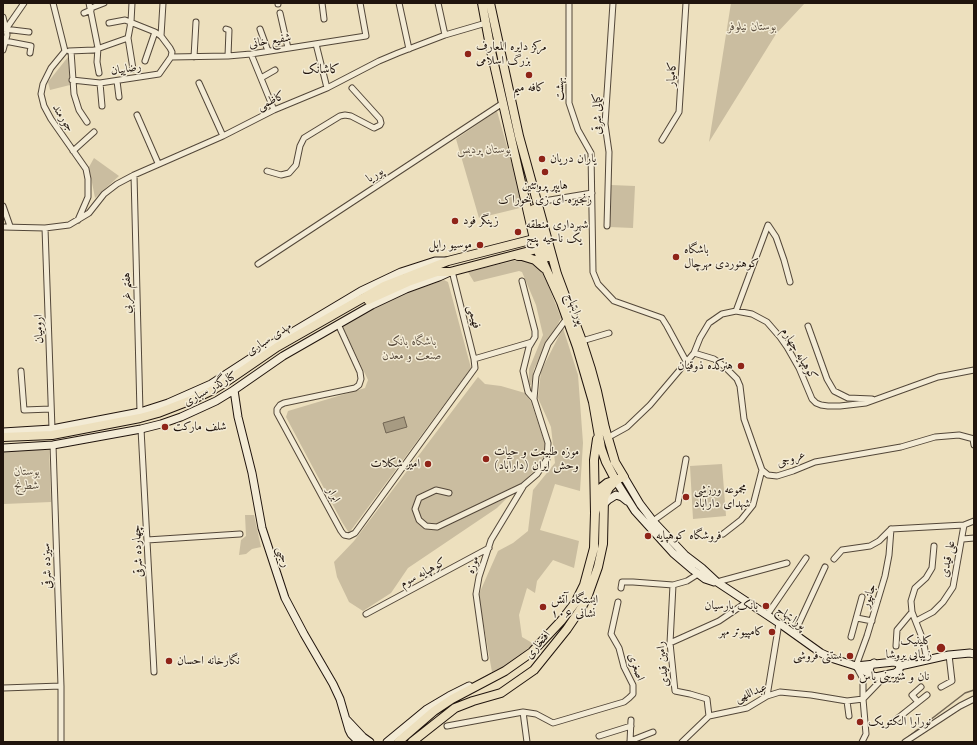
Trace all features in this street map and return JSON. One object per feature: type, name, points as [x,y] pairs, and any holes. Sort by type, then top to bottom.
[{"type":"main road","name":"پورابتهاج","points":[[482,3],[491,51],[538,202],[552,273],[583,366],[593,402],[598,434],[606,462],[631,505],[645,523],[683,563],[705,579],[716,582]]},
{"type":"main road","name":"پورابتهاج","points":[[490,3],[500,49],[507,102],[538,240],[537,249],[552,273],[582,341],[597,391],[604,428],[615,462],[640,504],[653,521],[685,555],[702,568],[716,582],[779,623],[821,653],[856,666]]},
{"type":"main road","points":[[491,51],[500,49]]},
{"type":"main road","points":[[530,179],[538,240],[548,258],[552,273]]},
{"type":"main road","name":"مهدی سباری","points":[[3,442],[52,437],[140,421],[211,391],[277,347],[366,295],[402,278],[448,261],[538,240]]},
{"type":"main road","points":[[140,421],[197,404],[213,396],[280,352],[386,291],[437,272],[451,271],[537,249]]},
{"type":"main road","points":[[482,252],[484,263]]},
{"type":"main road","points":[[509,256],[522,256],[535,260],[552,273]]},
{"type":"main road","name":"کنارگذر سباری","points":[[140,421],[161,424],[216,401],[283,356],[338,324],[389,296],[451,271]]},
{"type":"main road","name":"رجبی","points":[[234,390],[238,417],[252,473],[262,528],[277,574],[286,598],[304,634],[340,699],[351,734],[359,742]]},
{"type":"main road","points":[[595,513],[594,460],[598,434],[603,434],[604,428]]},
{"type":"main road","points":[[3,432],[52,437]]},
{"type":"main road","name":"مهدی سباری","points":[[3,437],[52,437]]},
{"type":"main road","points":[[3,448],[52,437]]},
{"type":"main road","points":[[595,513],[602,487],[607,483],[624,477]]},
{"type":"main road","name":"افتخاری","points":[[398,742],[434,711],[452,699],[505,671],[532,652],[561,621],[585,592],[598,567],[602,544],[606,492],[616,481]]},
{"type":"main road","points":[[604,504],[616,496],[622,498],[631,505]]},
{"type":"main road","name":"افتخاری","points":[[415,741],[455,708],[501,693],[534,670],[582,607],[594,548],[595,513]]},
{"type":"main road","points":[[856,666],[873,676],[879,677],[899,670],[900,666],[949,655],[974,654]]},
{"type":"main road","points":[[856,666],[894,662],[898,663],[900,666]]},
{"type":"main road","points":[[873,676],[869,670],[871,665],[874,663]]},
{"type":"main road","points":[[505,671],[504,678],[506,682],[512,685]]},
{"type":"main road","points":[[386,741],[427,709],[464,688],[488,680]]},
{"type":"main road","name":"رجبی","points":[[346,719],[363,737],[370,742]]},
{"type":"street","points":[[5,29],[24,3]]},
{"type":"street","points":[[53,3],[65,51],[98,48],[128,38]]},
{"type":"street","points":[[84,13],[90,7],[104,3]]},
{"type":"street","points":[[132,3],[128,38],[133,69]]},
{"type":"street","points":[[161,36],[163,3]]},
{"type":"street","points":[[322,3],[324,19]]},
{"type":"street","name":"شفیع خانی","points":[[173,57],[251,54],[366,36],[360,3]]},
{"type":"street","points":[[399,3],[409,49]]},
{"type":"street","points":[[438,3],[445,35]]},
{"type":"street","name":"بهشت","points":[[569,3],[569,103],[578,130],[591,153],[592,272],[598,284],[614,301],[662,318],[686,361]]},
{"type":"street","name":"کمالی شرقی","points":[[607,226],[609,152],[606,124],[613,3]]},
{"type":"street","name":"کامیار","points":[[662,140],[680,112],[686,3]]},
{"type":"street","points":[[90,7],[98,48],[97,62],[99,73]]},
{"type":"street","points":[[280,13],[288,48]]},
{"type":"street","points":[[3,17],[5,29],[3,50]]},
{"type":"street","points":[[109,23],[125,20],[155,32],[161,36],[170,48],[173,57]]},
{"type":"street","points":[[194,57],[196,22]]},
{"type":"street","name":"کاظمی","points":[[78,220],[89,213],[104,194],[117,184],[158,163],[223,136],[274,110],[327,88],[379,61],[445,35],[486,23]]},
{"type":"street","points":[[5,29],[29,32]]},
{"type":"street","points":[[260,29],[268,51]]},
{"type":"street","points":[[228,30],[228,56]]},
{"type":"street","points":[[145,61],[155,32]]},
{"type":"street","points":[[5,41],[31,46],[30,53]]},
{"type":"street","points":[[316,44],[327,88]]},
{"type":"street","name":"جورمند","points":[[65,51],[51,68],[43,84],[41,94],[47,113],[86,169],[88,180],[88,197],[78,220]]},
{"type":"street","points":[[71,51],[74,94],[79,110],[87,122]]},
{"type":"street","points":[[251,54],[274,110]]},
{"type":"street","name":"رضاییان","points":[[72,80],[100,83],[159,74],[173,57]]},
{"type":"street","points":[[261,78],[275,70]]},
{"type":"street","points":[[117,81],[119,97]]},
{"type":"street","points":[[100,83],[102,106]]},
{"type":"street","points":[[199,83],[223,136]]},
{"type":"street","points":[[267,171],[281,175],[290,173],[296,165],[300,146],[304,138],[340,116],[351,116],[374,128],[380,126],[380,119],[352,88]]},
{"type":"street","name":"پوریا","points":[[258,264],[507,102]]},
{"type":"street","points":[[137,115],[158,163]]},
{"type":"street","points":[[73,151],[94,132]]},
{"type":"street","name":"هفتم غربی","points":[[134,175],[140,421]]},
{"type":"street","points":[[538,202],[592,193]]},
{"type":"street","points":[[3,206],[10,226]]},
{"type":"street","points":[[3,227],[45,228],[69,225],[78,220]]},
{"type":"street","points":[[607,438],[627,427],[650,405],[694,353],[700,338],[709,323],[722,314],[736,311],[768,225],[776,237],[790,282]]},
{"type":"street","name":"ارومیان","points":[[45,228],[52,437]]},
{"type":"street","name":"فهیمی","points":[[451,271],[475,368]]},
{"type":"street","points":[[522,281],[535,331],[535,337],[526,358],[523,371],[528,392],[534,399]]},
{"type":"street","name":"کوهپایه چهارم","points":[[736,311],[752,314],[767,322],[780,337],[799,368],[812,399],[816,403],[828,406],[866,403],[938,377],[974,370]]},
{"type":"street","points":[[449,494],[436,490],[419,498],[415,509],[419,520],[426,526],[437,528],[523,486],[536,474],[547,459],[548,443],[534,399],[536,376],[548,344],[567,318]]},
{"type":"street","name":"ابرار","points":[[338,324],[360,372],[361,380],[358,385],[355,388],[284,403],[277,410],[277,413],[344,535],[349,536],[355,533],[475,368]]},
{"type":"street","points":[[808,326],[827,379],[834,391],[848,398],[875,400]]},
{"type":"street","points":[[582,341],[609,334]]},
{"type":"street","points":[[474,359],[532,342]]},
{"type":"street","name":"عروجی","points":[[694,353],[714,359],[724,366],[737,379],[740,386],[744,419],[762,470],[768,475],[777,476],[815,462],[901,447],[935,437],[959,435],[973,439]]},
{"type":"street","points":[[21,371],[24,410],[52,409]]},
{"type":"street","name":"چهارده شرقی","points":[[140,421],[154,672]]},
{"type":"street","name":"سیزده شرقی","points":[[52,437],[61,686],[60,742]]},
{"type":"street","points":[[973,439],[974,445]]},
{"type":"street","points":[[653,521],[678,503],[686,459]]},
{"type":"street","points":[[723,534],[741,520],[753,505],[762,470]]},
{"type":"street","name":"موزه","points":[[485,658],[479,624],[476,594],[479,577],[492,540],[523,486]]},
{"type":"street","name":"علی قیدی","points":[[916,622],[933,612],[943,602],[953,587],[963,539],[964,525],[974,521]]},
{"type":"street","points":[[834,558],[842,550],[870,546],[890,530],[964,525]]},
{"type":"street","name":"جانپور","points":[[856,666],[872,621],[885,576],[890,547],[890,530]]},
{"type":"street","points":[[147,540],[240,534]]},
{"type":"street","points":[[963,539],[974,538]]},
{"type":"street","points":[[927,660],[923,640],[912,612],[911,602],[915,588],[926,578],[932,568],[934,546]]},
{"type":"street","name":"کوهپایه سوم","points":[[366,614],[489,548]]},
{"type":"street","points":[[767,615],[806,558]]},
{"type":"street","points":[[716,582],[787,563]]},
{"type":"street","points":[[794,634],[825,567]]},
{"type":"street","points":[[621,588],[622,582],[672,586],[687,581],[698,574]]},
{"type":"street","name":"رامین قیدی","points":[[672,586],[670,643],[674,691],[707,699],[708,716]]},
{"type":"street","points":[[851,637],[862,596]]},
{"type":"street","name":"اصغری","points":[[523,712],[536,714],[552,723],[624,702],[633,694],[633,685],[624,667],[619,648],[610,634],[618,602]]},
{"type":"street","points":[[670,643],[716,623],[747,602]]},
{"type":"street","points":[[896,646],[897,630],[912,612]]},
{"type":"street","points":[[857,618],[872,621]]},
{"type":"street","points":[[767,696],[779,623]]},
{"type":"street","points":[[941,687],[952,681],[949,655]]},
{"type":"street","points":[[856,666],[862,677],[866,734],[862,742]]},
{"type":"street","points":[[863,699],[886,675]]},
{"type":"street","points":[[3,688],[61,686]]},
{"type":"street","points":[[918,702],[912,695],[921,687]]},
{"type":"street","name":"عبداللهی","points":[[708,716],[747,708],[767,696],[780,692],[848,700],[863,699]]},
{"type":"street","points":[[893,722],[927,695]]},
{"type":"street","points":[[906,741],[960,706],[974,699]]},
{"type":"street","points":[[848,700],[849,716]]},
{"type":"street","points":[[447,726],[523,712],[527,742]]},
{"type":"street","points":[[682,742],[708,716]]},
{"type":"street","points":[[631,720],[630,741],[653,732]]},
{"type":"street","points":[[599,736],[631,726]]},
{"type":"green space","name":"بوستان نیلوفر","points":[[731,3],[805,3],[776,34],[709,142]]},
{"type":"green space","points":[[68,57],[70,85],[50,90],[48,82]]},
{"type":"green space","name":"بوستان پردیس","points":[[497,111],[524,207],[479,218],[456,139]]},
{"type":"green space","points":[[94,158],[119,176],[95,198],[89,167]]},
{"type":"green space","points":[[611,185],[635,186],[633,228],[609,227]]},
{"type":"green space","points":[[517,260],[530,260],[543,272],[561,318],[534,369],[531,385],[529,385],[529,369],[543,335],[536,305],[522,272],[519,271],[474,282],[468,272]]},
{"type":"green space","name":"باشگاه بانک صنعت و معدن","points":[[444,280],[448,282],[471,368],[349,533],[286,417],[288,411],[365,388],[368,380],[342,325],[386,300]]},
{"type":"green space","points":[[563,328],[578,375],[583,443],[580,491],[555,484],[540,530],[579,541],[574,568],[553,560],[537,581],[535,593],[527,588],[519,615],[522,637],[534,644],[504,666],[492,672],[479,594],[498,551],[513,543],[528,531],[533,490],[555,463],[551,427],[538,398],[541,371]]},
{"type":"green space","points":[[478,377],[485,384],[501,386],[525,393],[531,402],[545,444],[543,458],[533,472],[497,508],[408,568],[391,593],[363,611],[349,602],[337,577],[334,562],[354,541]]},
{"type":"green space","name":"بوستان شطرنج","points":[[49,448],[51,502],[4,504],[3,450]]},
{"type":"green space","points":[[722,464],[726,516],[693,519],[690,466]]},
{"type":"green space","points":[[245,515],[254,515],[261,547],[252,549],[246,554],[239,555],[241,540],[246,536]]},
{"type":"shaded area","points":[[404,417],[407,427],[386,433],[383,423]]},
{"type":"waterway","points":[[908,737],[965,693],[974,690]]},
{"type":"place","name":"مرکز دایره المعارف بزرگ اسلامی","points":[[468,54]]},
{"type":"place","name":"کافه میم","points":[[529,75]]},
{"type":"place","name":"یاران دریان","points":[[542,159]]},
{"type":"place","name":"هایپر پروتئین زنجیره ای زی خوراک","points":[[545,172]]},
{"type":"place","name":"زینگر فود","points":[[455,221]]},
{"type":"place","name":"شهرداری منطقه یک ناحیه پنج","points":[[518,232]]},
{"type":"place","name":"موسیو راپل","points":[[480,245]]},
{"type":"place","name":"باشگاه کوهنوردی مهرچال","points":[[676,257]]},
{"type":"place","name":"هنرکده ذوقیان","points":[[741,366]]},
{"type":"place","name":"شلف مارکت","points":[[165,427]]},
{"type":"place","name":"موزه طبیعت و حیات وحش ایران (دارآباد)","points":[[486,459]]},
{"type":"place","name":"امیر شکلات","points":[[428,464]]},
{"type":"place","name":"مجموعه ورزشی شهدای دارآباد","points":[[686,497]]},
{"type":"place","name":"فروشگاه کوهپایه","points":[[648,536]]},
{"type":"place","name":"بانک پارسیان","points":[[766,606]]},
{"type":"place","name":"ایستگاه آتش نشانی ۱۰۶","points":[[543,607]]},
{"type":"place","name":"کامپیوتر مهر","points":[[772,632]]},
{"type":"place","name":"کلینیک زیبایی یروشا","points":[[941,648]]},
{"type":"place","name":"بستنی فروشی","points":[[850,656]]},
{"type":"place","name":"نگارخانه احسان","points":[[169,661]]},
{"type":"place","name":"نان و شیرینی یاس","points":[[851,677]]},
{"type":"place","name":"نورآرا الکتویک","points":[[860,722]]},
{"type":"district","name":"کاشانک","points":[[321,70]]}]
